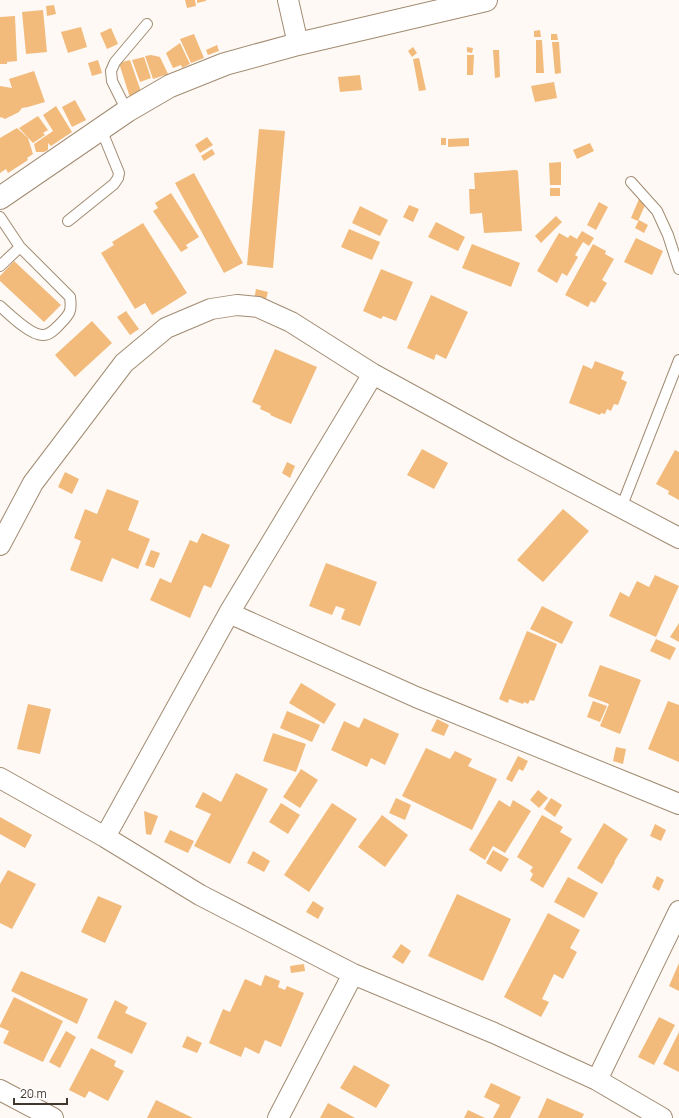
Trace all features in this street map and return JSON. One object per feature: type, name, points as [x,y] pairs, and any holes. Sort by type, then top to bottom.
[{"type":"street","points":[[288,0],[298,44]]},
{"type":"street","points":[[0,198],[127,111],[170,86],[218,67],[298,44],[486,0]]},
{"type":"street","points":[[0,545],[33,484],[124,363],[166,328],[211,309],[237,305],[258,307],[290,322],[373,374],[679,538]]},
{"type":"street","points":[[105,837],[229,613],[373,374]]},
{"type":"street","points":[[229,613],[416,697],[679,804]]},
{"type":"street","points":[[0,778],[105,837],[200,895],[353,974],[494,1033],[597,1080],[662,1118]]},
{"type":"street","points":[[597,1080],[679,911]]},
{"type":"street","points":[[278,1118],[353,974]]},
{"type":"street","points":[[0,1090],[53,1118]]},
{"type":"lane","points":[[127,111],[112,81],[111,71],[115,62],[147,24]]},
{"type":"lane","points":[[68,221],[114,184],[118,178],[119,173],[101,129]]},
{"type":"lane","points":[[631,182],[657,211],[668,235],[679,269]]},
{"type":"lane","points":[[0,217],[20,247],[70,297],[72,306],[69,315],[51,332],[42,336],[33,333],[0,306]]},
{"type":"lane","points":[[0,266],[20,247]]},
{"type":"lane","points":[[621,508],[679,360]]},
{"type":"building","points":[[185,0],[195,0],[196,6],[187,8]]},
{"type":"building","points":[[197,0],[206,0],[206,1],[197,3]]},
{"type":"building","points":[[54,5],[56,14],[47,16],[46,6]]},
{"type":"building","points":[[43,10],[47,52],[26,54],[22,12]]},
{"type":"building","points":[[15,16],[17,61],[7,62],[7,64],[0,64],[0,17]]},
{"type":"building","points":[[81,27],[87,47],[68,53],[61,32]]},
{"type":"building","points":[[111,28],[118,44],[107,49],[100,33]]},
{"type":"building","points":[[540,30],[541,37],[534,37],[534,31]]},
{"type":"building","points":[[194,34],[204,58],[191,63],[180,39]]},
{"type":"building","points":[[551,34],[557,34],[558,40],[551,40]]},
{"type":"building","points":[[536,40],[542,40],[544,73],[536,73]]},
{"type":"building","points":[[552,42],[559,42],[561,73],[555,74]]},
{"type":"building","points":[[180,43],[190,64],[182,68],[181,65],[173,68],[166,53]]},
{"type":"building","points":[[217,45],[219,51],[208,55],[206,50]]},
{"type":"building","points":[[413,47],[417,53],[412,57],[408,51]]},
{"type":"building","points":[[467,47],[473,48],[472,53],[467,52]]},
{"type":"building","points":[[493,50],[499,50],[500,77],[495,78]]},
{"type":"building","points":[[151,55],[160,57],[168,74],[153,79],[145,56]]},
{"type":"building","points":[[467,55],[474,55],[473,75],[467,75]]},
{"type":"building","points":[[144,57],[151,78],[140,82],[132,60]]},
{"type":"building","points":[[419,58],[426,90],[419,91],[413,59]]},
{"type":"building","points":[[98,60],[102,73],[92,76],[88,63]]},
{"type":"building","points":[[130,60],[144,100],[132,104],[119,63]]},
{"type":"building","points":[[34,71],[45,102],[22,108],[19,112],[5,119],[0,118],[0,86],[12,88],[9,79]]},
{"type":"building","points":[[360,75],[362,90],[340,92],[338,77]]},
{"type":"building","points":[[554,82],[557,98],[535,102],[531,86]]},
{"type":"building","points":[[75,100],[86,120],[72,127],[62,107]]},
{"type":"building","points":[[56,106],[72,132],[51,146],[48,143],[48,150],[44,152],[36,152],[34,144],[53,131],[43,115]]},
{"type":"building","points":[[38,116],[48,130],[43,133],[45,135],[33,143],[19,128]]},
{"type":"building","points":[[17,128],[28,138],[33,154],[27,158],[28,160],[8,173],[6,169],[0,173],[0,138]]},
{"type":"building","points":[[259,129],[285,131],[273,268],[247,265]]},
{"type":"building","points":[[207,137],[213,145],[200,153],[195,145]]},
{"type":"building","points":[[441,138],[446,138],[446,145],[441,145]]},
{"type":"building","points":[[469,138],[469,146],[448,147],[448,139]]},
{"type":"building","points":[[590,143],[594,151],[577,159],[573,150]]},
{"type":"building","points":[[212,149],[215,154],[204,161],[201,156]]},
{"type":"building","points":[[561,162],[561,185],[550,185],[549,163]]},
{"type":"building","points":[[518,171],[522,231],[484,233],[482,213],[470,214],[469,189],[475,189],[474,173]]},
{"type":"building","points":[[194,173],[243,263],[224,273],[175,183]]},
{"type":"building","points":[[550,188],[560,188],[560,196],[550,196]]},
{"type":"building","points":[[171,193],[199,237],[186,245],[188,248],[181,252],[153,211],[158,208],[155,203]]},
{"type":"building","points":[[639,199],[646,203],[638,221],[631,218]]},
{"type":"building","points":[[599,202],[608,207],[596,230],[587,225]]},
{"type":"building","points":[[409,205],[419,209],[413,222],[403,217]]},
{"type":"building","points":[[360,206],[388,220],[380,236],[352,223]]},
{"type":"building","points":[[556,216],[562,222],[541,243],[535,236]]},
{"type":"building","points":[[639,220],[648,225],[644,233],[635,228]]},
{"type":"building","points":[[436,222],[465,237],[458,251],[428,237]]},
{"type":"building","points":[[143,223],[187,293],[152,315],[145,303],[135,309],[101,253],[114,245],[112,242]]},
{"type":"building","points":[[349,229],[380,242],[372,260],[341,247]]},
{"type":"building","points":[[582,231],[594,238],[589,246],[583,242],[575,255],[578,257],[567,276],[562,273],[557,283],[537,271],[559,233],[568,238],[570,235],[577,239]]},
{"type":"building","points":[[636,238],[663,251],[652,275],[624,262]]},
{"type":"building","points":[[472,244],[520,263],[511,287],[462,268]]},
{"type":"building","points":[[593,244],[606,251],[605,254],[614,259],[602,280],[607,283],[595,303],[591,301],[588,307],[565,295]]},
{"type":"building","points":[[14,261],[61,305],[44,322],[0,281],[0,276]]},
{"type":"building","points":[[381,269],[413,282],[396,321],[383,316],[381,319],[363,311]]},
{"type":"building","points":[[256,289],[268,292],[265,303],[254,300]]},
{"type":"building","points":[[431,295],[468,312],[446,359],[436,354],[434,360],[407,348]]},
{"type":"building","points":[[126,311],[139,329],[130,335],[117,317]]},
{"type":"building","points":[[92,321],[112,343],[75,377],[55,355]]},
{"type":"building","points":[[275,349],[317,367],[291,424],[270,415],[271,414],[260,409],[261,406],[252,402]]},
{"type":"building","points":[[595,361],[624,372],[621,379],[627,382],[618,405],[614,404],[611,411],[607,409],[605,414],[601,413],[600,415],[569,403],[583,365],[592,369]]},
{"type":"building","points":[[422,449],[448,463],[434,489],[407,475]]},
{"type":"building","points":[[675,450],[679,452],[679,500],[668,494],[669,491],[656,484]]},
{"type":"building","points":[[287,462],[295,466],[290,478],[282,473]]},
{"type":"building","points":[[65,472],[79,479],[72,494],[58,487]]},
{"type":"building","points":[[107,489],[139,501],[128,530],[150,539],[138,569],[112,558],[102,582],[70,570],[81,541],[74,538],[85,509],[97,514]]},
{"type":"building","points":[[563,509],[589,531],[543,582],[517,560]]},
{"type":"building","points":[[202,533],[230,545],[211,588],[204,585],[190,618],[150,600],[160,578],[171,583],[190,540],[197,543]]},
{"type":"building","points":[[151,550],[160,553],[154,568],[145,565]]},
{"type":"building","points":[[326,563],[377,582],[360,626],[341,619],[345,609],[336,606],[332,615],[309,606]]},
{"type":"building","points":[[655,575],[679,586],[656,637],[609,616],[620,592],[629,597],[637,581],[649,587]]},
{"type":"building","points":[[542,606],[573,622],[562,644],[530,629]]},
{"type":"building","points":[[679,623],[679,642],[670,637]]},
{"type":"building","points":[[527,631],[557,644],[534,701],[530,700],[528,704],[524,702],[523,704],[509,699],[508,703],[499,699]]},
{"type":"building","points":[[656,639],[676,648],[670,660],[650,651]]},
{"type":"building","points":[[600,665],[641,680],[620,734],[600,726],[609,704],[588,696]]},
{"type":"building","points":[[301,683],[336,704],[324,724],[289,703]]},
{"type":"building","points":[[593,701],[607,706],[600,722],[587,717]]},
{"type":"building","points":[[668,701],[679,705],[679,762],[648,749]]},
{"type":"building","points":[[28,704],[51,709],[40,754],[17,749]]},
{"type":"building","points":[[287,711],[320,725],[312,742],[280,728]]},
{"type":"building","points":[[364,718],[399,734],[385,765],[371,758],[367,767],[331,750],[344,721],[359,728]]},
{"type":"building","points":[[437,719],[449,725],[444,736],[431,731]]},
{"type":"building","points":[[273,733],[306,744],[296,772],[263,761]]},
{"type":"building","points":[[616,747],[626,749],[623,764],[613,761]]},
{"type":"building","points":[[426,748],[450,759],[455,751],[472,759],[468,766],[497,779],[472,830],[402,796]]},
{"type":"building","points":[[518,756],[528,761],[523,771],[519,769],[512,782],[506,779]]},
{"type":"building","points":[[301,769],[318,780],[300,808],[283,797]]},
{"type":"building","points":[[236,773],[268,789],[230,864],[194,846],[211,814],[195,807],[203,792],[221,802]]},
{"type":"building","points":[[538,790],[548,798],[539,808],[530,800]]},
{"type":"building","points":[[396,798],[411,805],[405,820],[389,813]]},
{"type":"building","points":[[551,798],[562,805],[555,817],[544,809]]},
{"type":"building","points":[[499,800],[510,807],[513,800],[531,811],[505,853],[493,846],[485,860],[469,850]]},
{"type":"building","points":[[281,803],[300,815],[288,834],[269,822]]},
{"type":"building","points":[[332,803],[357,819],[309,892],[284,875]]},
{"type":"building","points":[[144,811],[158,816],[151,835],[146,834]]},
{"type":"building","points":[[382,815],[408,835],[385,867],[358,847]]},
{"type":"building","points":[[542,815],[563,827],[560,832],[572,839],[543,888],[530,880],[533,874],[530,871],[533,867],[517,857]]},
{"type":"building","points":[[0,817],[32,835],[25,848],[0,834]]},
{"type":"building","points":[[604,823],[628,839],[602,884],[577,868]]},
{"type":"building","points":[[655,824],[666,830],[661,841],[650,836]]},
{"type":"building","points":[[170,830],[194,841],[188,853],[164,842]]},
{"type":"building","points":[[493,850],[509,859],[501,872],[486,863]]},
{"type":"building","points":[[253,851],[270,861],[264,872],[247,863]]},
{"type":"building","points":[[8,870],[36,884],[12,929],[0,923],[0,884]]},
{"type":"building","points":[[657,876],[664,880],[659,891],[652,887]]},
{"type":"building","points":[[568,877],[598,893],[584,918],[554,902]]},
{"type":"building","points":[[457,894],[511,919],[483,981],[428,956]]},
{"type":"building","points":[[98,896],[122,906],[105,943],[81,932]]},
{"type":"building","points":[[313,901],[324,908],[318,919],[306,912]]},
{"type":"building","points":[[548,913],[580,930],[570,948],[577,952],[563,979],[554,974],[542,999],[549,1002],[541,1017],[504,997]]},
{"type":"building","points":[[401,944],[411,951],[403,964],[392,957]]},
{"type":"building","points":[[679,963],[679,991],[669,986]]},
{"type":"building","points":[[304,964],[305,971],[291,973],[290,966]]},
{"type":"building","points":[[21,971],[88,999],[77,1024],[11,991]]},
{"type":"building","points":[[265,975],[280,981],[278,987],[285,990],[287,986],[304,993],[281,1047],[265,1040],[259,1054],[245,1047],[241,1057],[209,1043],[223,1009],[230,1012],[245,979],[261,986]]},
{"type":"building","points":[[14,997],[63,1021],[43,1062],[3,1043],[9,1031],[0,1027],[0,1025]]},
{"type":"building","points":[[115,1000],[128,1007],[125,1013],[147,1023],[132,1054],[97,1038]]},
{"type":"building","points":[[659,1017],[675,1025],[654,1065],[638,1057]]},
{"type":"building","points":[[66,1031],[76,1037],[60,1068],[49,1062]]},
{"type":"building","points":[[679,1032],[679,1072],[663,1064]]},
{"type":"building","points":[[187,1036],[202,1043],[197,1053],[182,1047]]},
{"type":"building","points":[[91,1048],[116,1061],[114,1066],[124,1071],[108,1101],[89,1091],[85,1098],[69,1090]]},
{"type":"building","points":[[354,1065],[390,1085],[376,1108],[340,1088]]},
{"type":"building","points":[[491,1083],[521,1097],[510,1118],[493,1118],[500,1105],[484,1097]]},
{"type":"building","points":[[547,1098],[584,1114],[582,1118],[538,1118]]},
{"type":"building","points":[[156,1100],[193,1118],[147,1118]]},
{"type":"building","points":[[328,1103],[355,1118],[320,1118]]},
{"type":"building","points":[[468,1110],[485,1118],[464,1118]]}]
